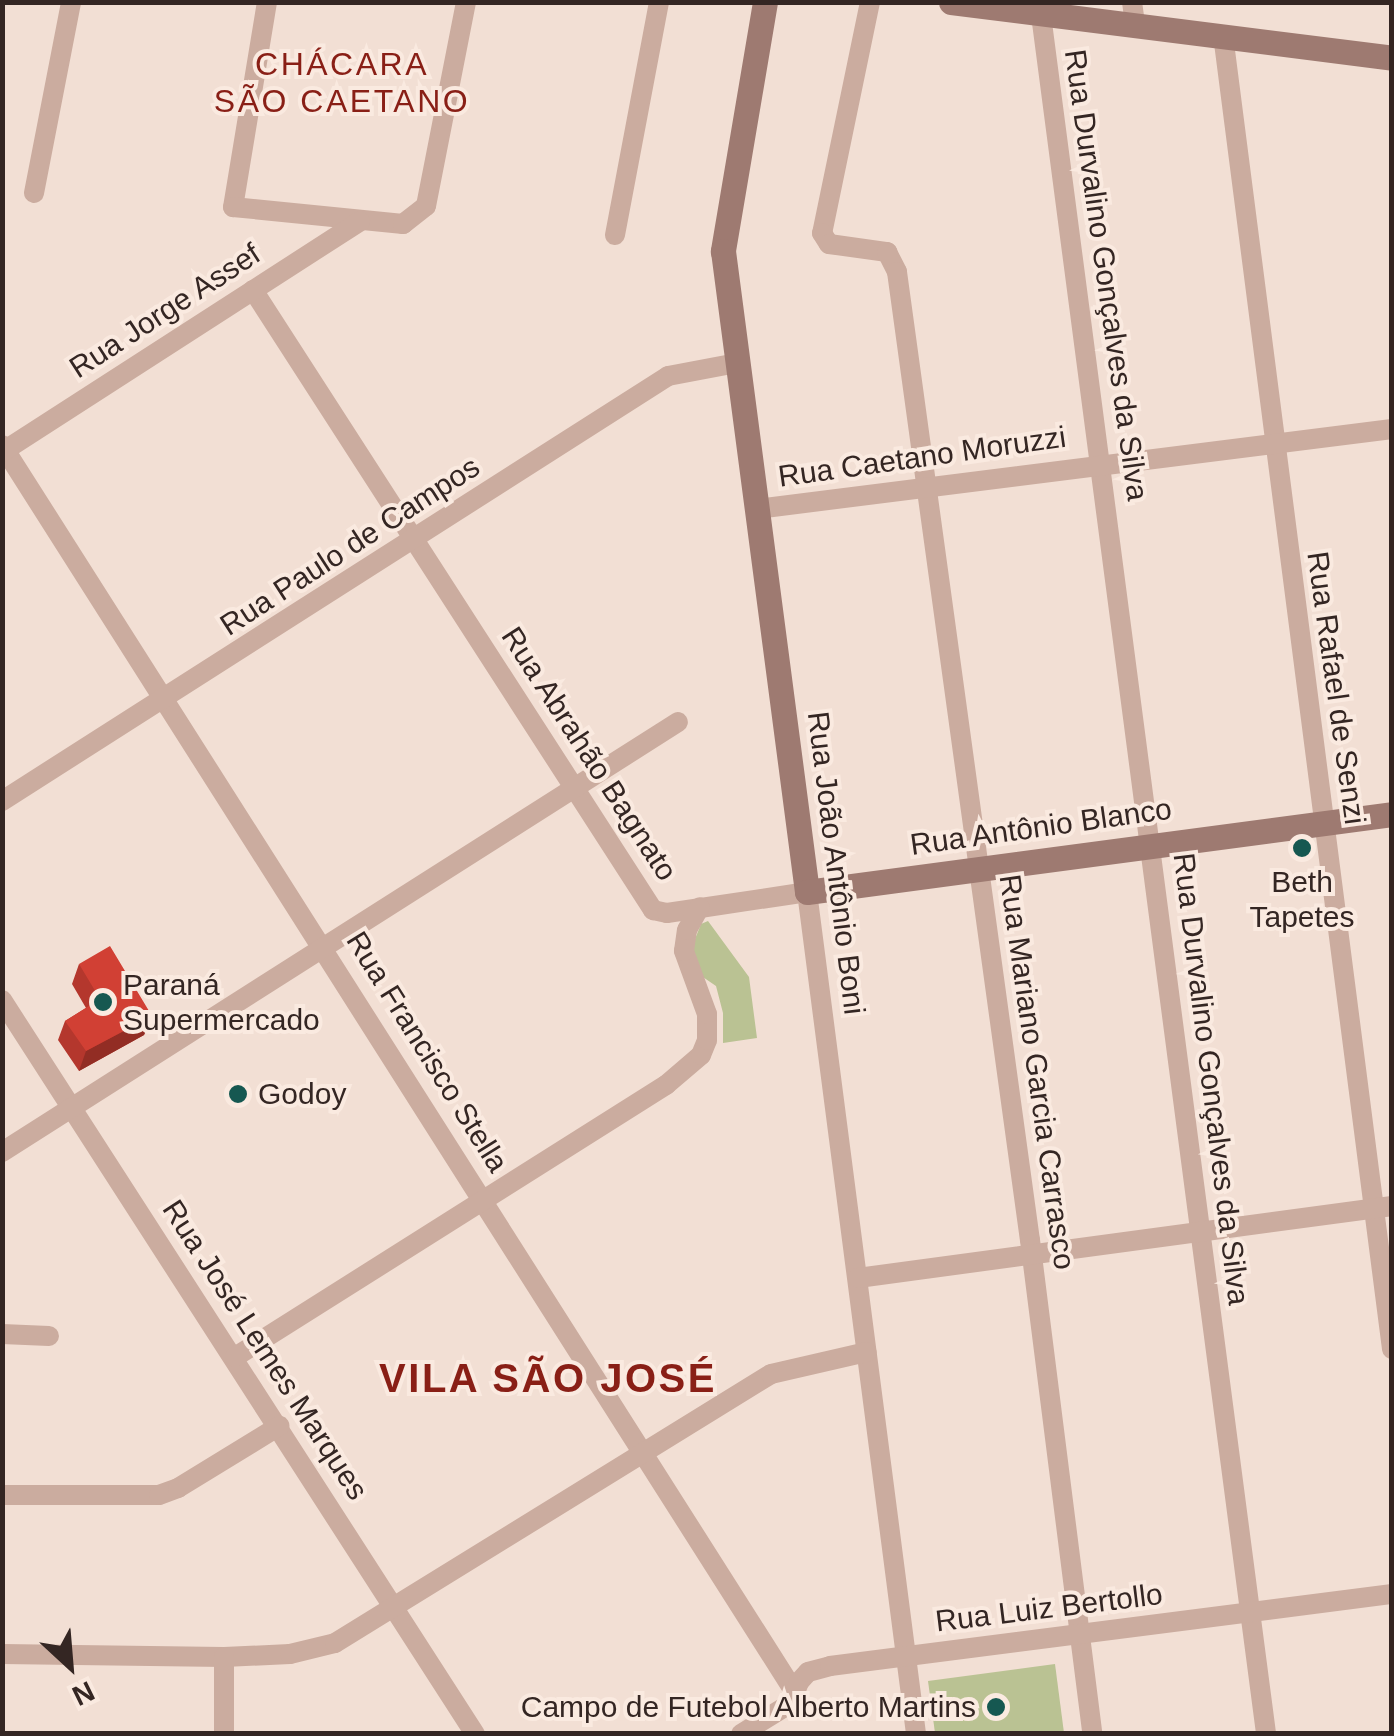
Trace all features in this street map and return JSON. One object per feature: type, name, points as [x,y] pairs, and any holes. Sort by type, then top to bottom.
[{"type":"street","points":[[34,192],[71,2]]},
{"type":"street","points":[[267,2],[234,207],[402,224],[426,206],[466,2]]},
{"type":"street","points":[[615,235],[659,2]]},
{"type":"street","name":"Rua João Antônio Boni","points":[[765,2],[724,230],[737,363],[916,1734]]},
{"type":"street","name":"Rua Mariano Garcia Carrasco","points":[[870,2],[822,233],[829,244],[888,252],[895,262],[1032,1254],[1092,1734]]},
{"type":"street","points":[[951,2],[1041,15],[1134,13],[1223,35],[1392,58]]},
{"type":"street","name":"Rua Durvalino Gonçalves da Silva","points":[[1041,15],[1266,1734]]},
{"type":"street","name":"Rua Rafael de Senzi","points":[[1223,35],[1324,822],[1383,1207],[1392,1349]]},
{"type":"street","name":"Rua Jorge Assef","points":[[4,449],[360,221]]},
{"type":"street","name":"Rua Abrahão Bagnato","points":[[253,290],[418,540],[653,910],[668,913],[700,906]]},
{"type":"street","name":"Rua Paulo de Campos","points":[[2,801],[418,540],[668,376],[737,363]]},
{"type":"street","name":"Rua Caetano Moruzzi","points":[[758,509],[1392,428]]},
{"type":"street","name":"Rua Francisco Stella","points":[[4,449],[325,946],[796,1694]]},
{"type":"street","points":[[2,1152],[678,722]]},
{"type":"street","name":"Rua Antônio Blanco","points":[[700,906],[978,866],[1392,814]]},
{"type":"street","name":"Rua Abrahão Bagnato","points":[[235,1357],[666,1085],[700,1055],[707,1040],[707,1014],[684,951],[687,930],[700,906]]},
{"type":"street","name":"Rua José Lemes Marques","points":[[2,1000],[475,1734]]},
{"type":"street","points":[[858,1278],[1383,1207]]},
{"type":"street","points":[[2,1334],[49,1336]]},
{"type":"street","points":[[2,1654],[290,1654],[335,1643],[770,1374],[868,1352]]},
{"type":"street","points":[[2,1495],[159,1495],[178,1488],[279,1426]]},
{"type":"street","name":"Rua Luiz Bertollo","points":[[741,1734],[791,1703],[799,1682],[808,1672],[1392,1594]]},
{"type":"street","points":[[224,1656],[224,1734]]},
{"type":"green space","points":[[708,921],[749,977],[757,1038],[723,1043],[723,1013],[716,986],[697,973],[691,949],[701,924]]},
{"type":"green space","name":"Campo de Futebol Alberto Martins","points":[[1055,1664],[1064,1733],[935,1733],[928,1681]]},
{"type":"building","points":[[110,946],[152,1016],[86,1051],[65,1021],[100,999],[79,964]]},
{"type":"place","name":"Beth Tapetes","points":[[1302,848]]},
{"type":"place","name":"Paraná Supermercado","points":[[103,1002]]},
{"type":"place","name":"Godoy","points":[[238,1094]]},
{"type":"place","name":"Campo de Futebol Alberto Martins","points":[[996,1707]]},
{"type":"district","name":"CHÁCARA SÃO CAETANO","points":[[342,84]]},
{"type":"district","name":"VILA SÃO JOSÉ","points":[[548,1378]]}]
